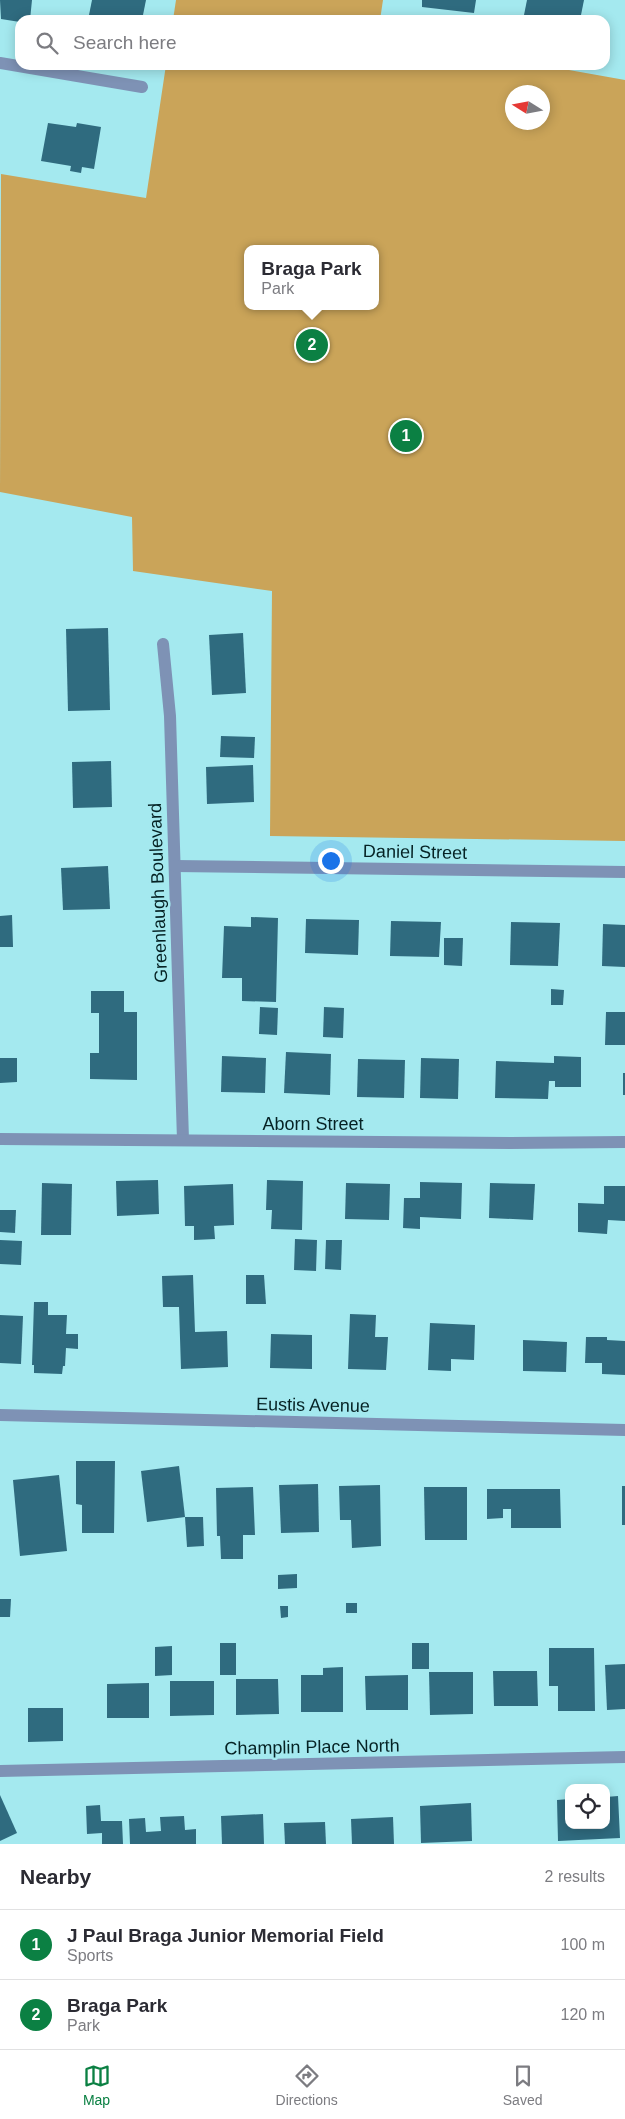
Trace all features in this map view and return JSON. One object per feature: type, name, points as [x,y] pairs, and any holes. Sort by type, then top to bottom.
[{"type":"street","points":[[0,63],[15,66]]},
{"type":"street","points":[[41,70],[142,87]]},
{"type":"street","name":"Greenlaugh Boulevard","points":[[164,644],[170,716],[183,1140]]},
{"type":"street","name":"Daniel Street","points":[[175,866],[625,872]]},
{"type":"street","name":"Aborn Street","points":[[0,1139],[510,1143],[625,1142]]},
{"type":"street","name":"Eustis Avenue","points":[[0,1415],[625,1430]]},
{"type":"street","name":"Champlin Place North","points":[[0,1771],[625,1757]]},
{"type":"shaded area","points":[[176,0],[383,0],[381,15],[174,15]]},
{"type":"shaded area","points":[[165,70],[569,70],[625,80],[625,841],[270,836],[272,591],[133,571],[132,517],[0,492],[1,174],[146,198]]},
{"type":"building","points":[[0,0],[32,0],[30,15],[15,15],[15,21],[1,19]]},
{"type":"building","points":[[92,0],[146,0],[143,15],[89,15]]},
{"type":"building","points":[[422,0],[476,0],[474,13],[422,7]]},
{"type":"building","points":[[527,0],[584,0],[581,15],[524,15]]},
{"type":"building","points":[[48,123],[76,127],[77,123],[101,127],[94,169],[82,167],[81,173],[70,171],[71,166],[41,161]]},
{"type":"building","points":[[108,628],[110,710],[68,711],[66,629]]},
{"type":"building","points":[[243,633],[246,693],[212,695],[209,635]]},
{"type":"building","points":[[221,736],[255,737],[254,758],[220,757]]},
{"type":"building","points":[[111,761],[112,807],[73,808],[72,762]]},
{"type":"building","points":[[253,765],[254,802],[207,804],[206,767]]},
{"type":"building","points":[[108,866],[110,909],[63,910],[61,868]]},
{"type":"building","points":[[12,915],[13,947],[0,947],[0,916]]},
{"type":"building","points":[[251,917],[278,918],[276,1002],[242,1001],[242,978],[222,978],[224,926],[251,927]]},
{"type":"building","points":[[306,919],[359,920],[358,955],[305,953]]},
{"type":"building","points":[[391,921],[441,922],[439,957],[390,956]]},
{"type":"building","points":[[511,922],[560,923],[558,966],[510,965]]},
{"type":"building","points":[[603,924],[625,925],[625,967],[602,966]]},
{"type":"building","points":[[444,938],[463,938],[462,966],[444,965]]},
{"type":"building","points":[[551,989],[564,990],[563,1005],[551,1005]]},
{"type":"building","points":[[91,991],[124,991],[124,1012],[137,1012],[137,1080],[90,1079],[90,1053],[99,1053],[99,1013],[91,1013]]},
{"type":"building","points":[[260,1007],[278,1008],[277,1035],[259,1034]]},
{"type":"building","points":[[324,1007],[344,1008],[343,1038],[323,1037]]},
{"type":"building","points":[[606,1012],[625,1012],[625,1045],[605,1045]]},
{"type":"building","points":[[286,1052],[331,1054],[330,1095],[284,1093]]},
{"type":"building","points":[[222,1056],[266,1058],[265,1093],[221,1092]]},
{"type":"building","points":[[554,1056],[581,1057],[581,1087],[555,1087],[555,1081],[549,1081],[548,1099],[495,1098],[496,1061],[554,1063]]},
{"type":"building","points":[[0,1058],[17,1058],[17,1082],[0,1083]]},
{"type":"building","points":[[421,1058],[459,1059],[458,1099],[420,1098]]},
{"type":"building","points":[[358,1059],[405,1060],[404,1098],[357,1097]]},
{"type":"building","points":[[623,1073],[625,1073],[625,1095],[623,1095]]},
{"type":"building","points":[[158,1180],[159,1214],[117,1216],[116,1181]]},
{"type":"building","points":[[267,1180],[303,1181],[302,1230],[271,1229],[272,1210],[266,1210]]},
{"type":"building","points":[[420,1182],[462,1183],[461,1219],[420,1217],[420,1229],[403,1228],[404,1198],[420,1198]]},
{"type":"building","points":[[42,1183],[72,1184],[71,1235],[41,1235]]},
{"type":"building","points":[[346,1183],[390,1184],[389,1220],[345,1219]]},
{"type":"building","points":[[490,1183],[535,1184],[533,1220],[489,1218]]},
{"type":"building","points":[[233,1184],[234,1225],[214,1226],[215,1239],[194,1240],[194,1226],[185,1226],[184,1186]]},
{"type":"building","points":[[604,1186],[625,1186],[625,1221],[608,1220],[607,1234],[578,1232],[578,1203],[604,1204]]},
{"type":"building","points":[[0,1210],[16,1210],[15,1233],[0,1232]]},
{"type":"building","points":[[295,1239],[317,1240],[316,1271],[294,1270]]},
{"type":"building","points":[[0,1240],[22,1241],[21,1265],[0,1264]]},
{"type":"building","points":[[326,1240],[342,1240],[341,1270],[325,1269]]},
{"type":"building","points":[[193,1275],[195,1332],[227,1331],[228,1367],[181,1369],[179,1307],[163,1307],[162,1276]]},
{"type":"building","points":[[246,1275],[264,1275],[266,1304],[246,1304]]},
{"type":"building","points":[[34,1302],[48,1302],[48,1315],[67,1315],[66,1334],[78,1334],[78,1349],[66,1348],[65,1366],[63,1366],[62,1374],[34,1373],[34,1365],[32,1365]]},
{"type":"building","points":[[350,1314],[376,1315],[375,1337],[388,1337],[386,1370],[348,1369]]},
{"type":"building","points":[[0,1315],[23,1316],[21,1364],[0,1363]]},
{"type":"building","points":[[430,1323],[475,1325],[474,1360],[451,1359],[451,1371],[428,1370]]},
{"type":"building","points":[[271,1334],[312,1335],[312,1369],[270,1368]]},
{"type":"building","points":[[586,1337],[607,1337],[607,1340],[625,1341],[625,1375],[602,1374],[602,1363],[585,1363]]},
{"type":"building","points":[[523,1340],[567,1342],[566,1372],[523,1371]]},
{"type":"building","points":[[76,1461],[115,1461],[114,1533],[82,1533],[82,1505],[76,1504]]},
{"type":"building","points":[[179,1466],[185,1517],[147,1522],[141,1471]]},
{"type":"building","points":[[59,1475],[67,1551],[20,1556],[13,1480]]},
{"type":"building","points":[[318,1484],[319,1532],[281,1533],[279,1485]]},
{"type":"building","points":[[380,1485],[381,1546],[352,1548],[351,1520],[340,1520],[339,1486]]},
{"type":"building","points":[[622,1486],[625,1486],[625,1525],[622,1525]]},
{"type":"building","points":[[253,1487],[255,1535],[243,1535],[243,1559],[221,1559],[220,1536],[217,1536],[216,1488]]},
{"type":"building","points":[[424,1487],[467,1487],[467,1540],[425,1540]]},
{"type":"building","points":[[487,1489],[560,1489],[561,1528],[511,1528],[511,1509],[503,1509],[503,1518],[487,1519]]},
{"type":"building","points":[[185,1517],[203,1517],[204,1546],[187,1547]]},
{"type":"building","points":[[297,1574],[297,1588],[278,1589],[278,1575]]},
{"type":"building","points":[[0,1599],[11,1599],[10,1617],[0,1617]]},
{"type":"building","points":[[346,1603],[357,1603],[357,1613],[346,1613]]},
{"type":"building","points":[[280,1606],[288,1606],[288,1617],[281,1618]]},
{"type":"building","points":[[220,1643],[236,1643],[236,1675],[220,1675]]},
{"type":"building","points":[[412,1643],[429,1643],[429,1669],[412,1669]]},
{"type":"building","points":[[172,1646],[172,1675],[155,1676],[155,1647]]},
{"type":"building","points":[[549,1648],[594,1648],[595,1711],[558,1711],[558,1686],[549,1686]]},
{"type":"building","points":[[625,1664],[625,1709],[607,1710],[605,1665]]},
{"type":"building","points":[[343,1667],[343,1712],[301,1712],[301,1675],[323,1675],[323,1668]]},
{"type":"building","points":[[493,1671],[537,1671],[538,1706],[494,1706]]},
{"type":"building","points":[[429,1672],[473,1672],[473,1714],[430,1715]]},
{"type":"building","points":[[408,1675],[408,1710],[366,1710],[365,1676]]},
{"type":"building","points":[[236,1679],[278,1679],[279,1714],[236,1715]]},
{"type":"building","points":[[170,1681],[214,1681],[214,1715],[170,1716]]},
{"type":"building","points":[[149,1683],[149,1718],[107,1718],[107,1684]]},
{"type":"building","points":[[28,1708],[63,1708],[63,1741],[28,1742]]},
{"type":"building","points":[[0,1795],[17,1833],[0,1841]]},
{"type":"building","points":[[618,1796],[620,1838],[558,1841],[557,1800],[565,1799],[565,1829],[610,1829],[610,1797]]},
{"type":"building","points":[[471,1803],[472,1841],[421,1843],[420,1806]]},
{"type":"building","points":[[100,1805],[101,1821],[122,1821],[123,1844],[102,1844],[102,1833],[87,1834],[86,1806]]},
{"type":"building","points":[[263,1814],[264,1844],[222,1844],[221,1816]]},
{"type":"building","points":[[184,1816],[185,1830],[196,1829],[196,1844],[130,1844],[129,1819],[145,1818],[146,1832],[161,1831],[160,1817]]},
{"type":"building","points":[[393,1817],[394,1844],[352,1844],[351,1819]]},
{"type":"building","points":[[325,1822],[326,1844],[285,1844],[284,1823]]},
{"type":"place","name":"Braga Park","points":[[312,345]]},
{"type":"place","name":"J Paul Braga Junior Memorial Field","points":[[406,436]]}]
